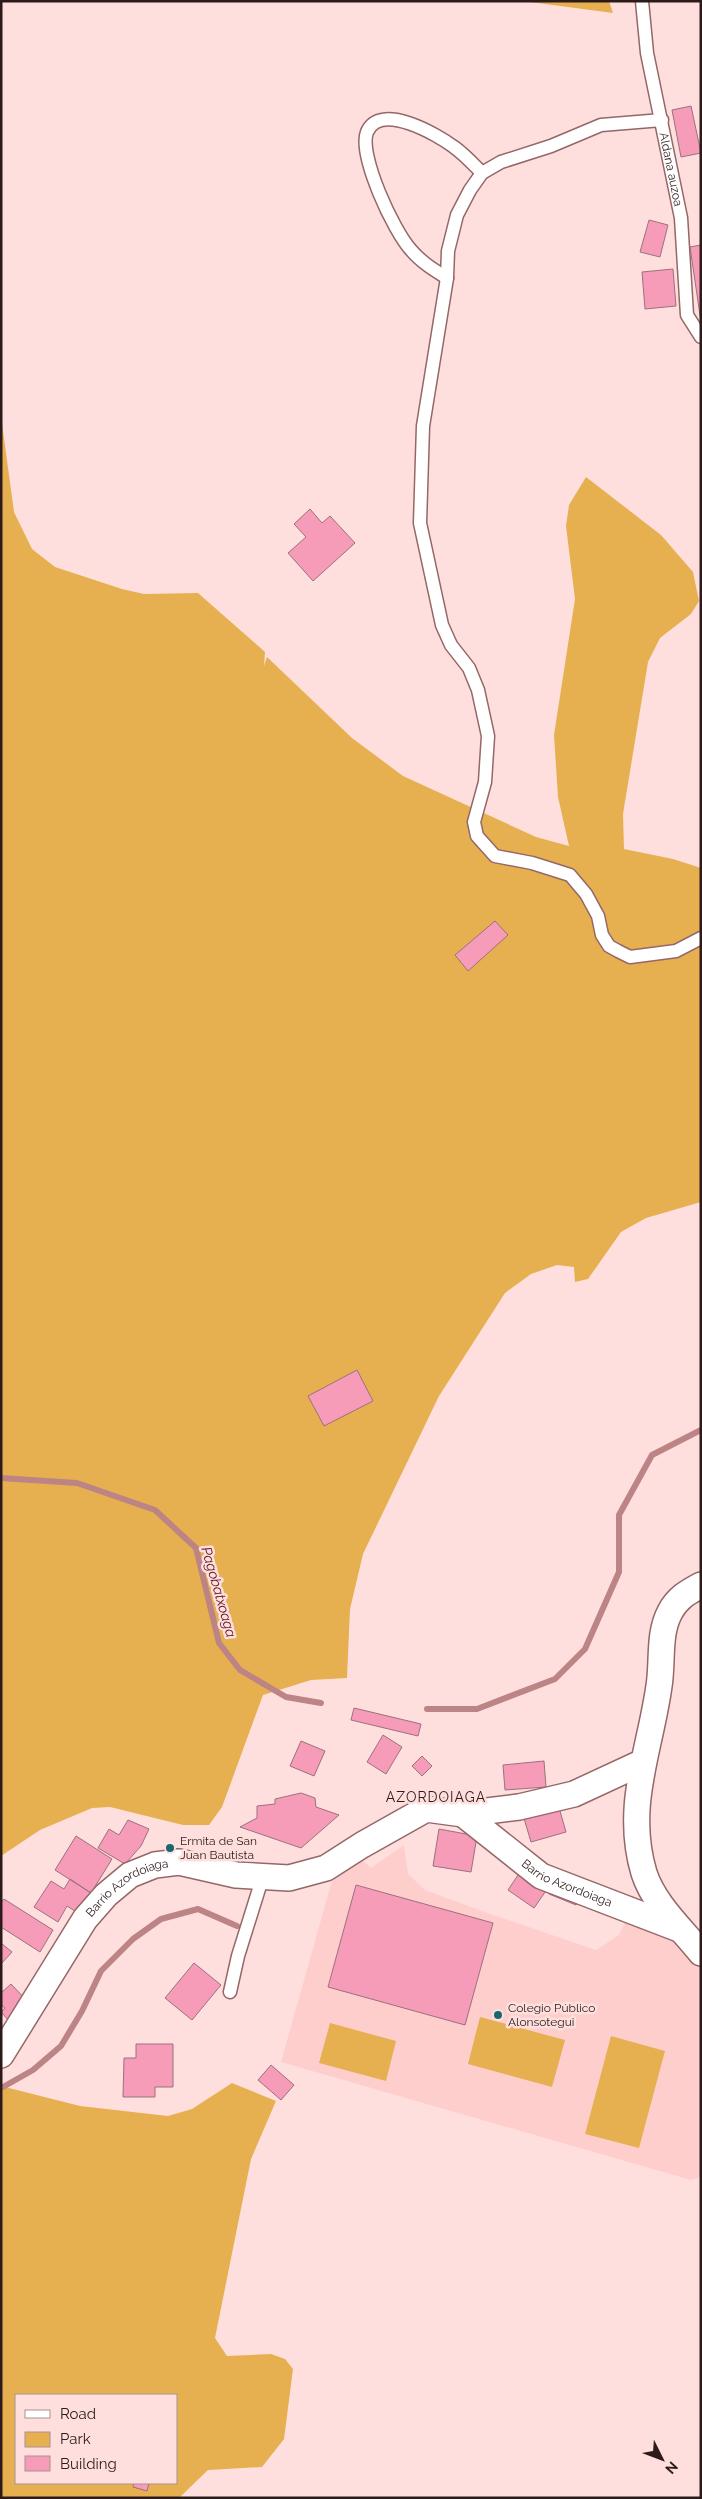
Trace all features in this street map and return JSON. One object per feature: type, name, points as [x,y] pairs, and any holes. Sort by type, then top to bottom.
[{"type":"street","points":[[701,1585],[683,1594],[670,1610],[664,1628],[659,1686],[636,1801],[637,1842],[645,1875],[661,1906],[701,1953]]},
{"type":"street","name":"Barrio Azordoiaga","points":[[1,2055],[85,1919],[106,1895],[130,1876],[155,1865],[179,1862],[236,1875],[289,1878],[326,1868],[362,1844],[426,1809],[463,1814],[519,1807],[574,1794],[643,1762]]},
{"type":"street","name":"Barrio Azordoiaga","points":[[463,1814],[541,1876],[684,1931]]},
{"type":"lane","name":"Aldana auzoa","points":[[642,1],[647,53],[681,218],[687,315],[701,336]]},
{"type":"lane","points":[[447,278],[410,250],[378,194],[365,142],[368,130],[381,120],[400,120],[414,125],[455,147],[482,173]]},
{"type":"lane","points":[[662,120],[601,124],[551,146],[501,162],[482,173],[470,190],[457,215],[448,251],[447,278],[423,426],[420,523],[442,625],[451,645],[469,668],[478,690],[488,736],[485,782],[474,822],[477,836],[495,856],[532,863],[570,875],[586,894],[598,916],[602,935],[608,946],[630,956],[676,951],[701,938]]},
{"type":"lane","points":[[230,1992],[238,1956],[263,1876]]},
{"type":"shaded area","name":"Colegio Público Alonsotegui","points":[[404,1845],[408,1874],[425,1890],[493,1915],[596,1950],[619,1935],[625,1922],[683,1946],[701,1967],[701,2177],[691,2180],[281,2062],[335,1870],[362,1860],[371,1868]]},
{"type":"green space","points":[[528,1],[609,1],[613,13],[530,2]]},
{"type":"green space","points":[[1,416],[14,512],[32,549],[55,567],[122,589],[144,594],[198,593],[265,652],[264,666],[267,657],[352,738],[403,776],[536,837],[569,846],[558,797],[554,735],[575,599],[566,526],[569,505],[586,477],[661,535],[693,572],[699,601],[691,614],[660,638],[648,662],[623,814],[624,849],[673,859],[701,868],[701,1202],[646,1218],[621,1232],[588,1279],[575,1282],[574,1267],[557,1265],[531,1274],[505,1293],[439,1396],[363,1554],[350,1609],[347,1678],[311,1680],[263,1695],[222,1807],[209,1825],[183,1825],[110,1807],[92,1808],[40,1830],[1,1856]]},
{"type":"green space","points":[[480,2017],[565,2040],[552,2087],[468,2064]]},
{"type":"green space","points":[[330,2023],[396,2041],[386,2081],[319,2063]]},
{"type":"green space","points":[[611,2036],[665,2051],[639,2148],[585,2134]]},
{"type":"green space","points":[[232,2083],[276,2101],[251,2159],[215,2338],[227,2356],[271,2354],[285,2359],[293,2369],[284,2439],[262,2467],[208,2470],[179,2498],[1,2498],[1,2086],[80,2106],[168,2116],[192,2109]]},
{"type":"building","points":[[691,106],[701,153],[681,157],[672,110]]},
{"type":"building","points":[[649,220],[668,225],[660,257],[640,252]]},
{"type":"building","points":[[701,245],[701,322],[690,247]]},
{"type":"building","points":[[673,269],[676,306],[645,309],[642,272]]},
{"type":"building","points":[[310,509],[322,523],[330,516],[355,543],[313,581],[288,553],[306,537],[294,524]]},
{"type":"building","points":[[495,921],[508,935],[468,971],[455,955]]},
{"type":"building","points":[[357,1370],[373,1401],[324,1426],[308,1396]]},
{"type":"building","points":[[354,1708],[421,1724],[418,1736],[351,1720]]},
{"type":"building","points":[[383,1735],[402,1747],[386,1774],[367,1762]]},
{"type":"building","points":[[301,1741],[325,1751],[314,1776],[290,1766]]},
{"type":"building","points":[[422,1756],[432,1766],[422,1776],[412,1766]]},
{"type":"building","points":[[544,1761],[546,1787],[505,1790],[503,1765]]},
{"type":"building","points":[[301,1793],[315,1798],[316,1807],[339,1815],[301,1848],[240,1827],[257,1818],[257,1806],[275,1804],[275,1799]]},
{"type":"building","points":[[558,1804],[566,1832],[531,1842],[523,1815]]},
{"type":"building","points":[[128,1820],[149,1829],[141,1846],[125,1864],[98,1848],[109,1829],[119,1835]]},
{"type":"building","points":[[439,1829],[477,1836],[471,1872],[433,1866]]},
{"type":"building","points":[[76,1836],[112,1859],[91,1893],[55,1870]]},
{"type":"building","points":[[522,1869],[548,1888],[534,1908],[508,1890]]},
{"type":"building","points":[[70,1879],[91,1893],[78,1913],[67,1906],[58,1922],[34,1907],[51,1881],[64,1889]]},
{"type":"building","points":[[356,1885],[493,1923],[465,2025],[328,1987]]},
{"type":"building","points":[[553,1885],[579,1896],[576,1905],[549,1894]]},
{"type":"building","points":[[4,1899],[53,1930],[40,1952],[1,1927],[1,1903]]},
{"type":"building","points":[[1,1943],[12,1952],[1,1964]]},
{"type":"building","points":[[194,1963],[221,1985],[192,2020],[165,1998]]},
{"type":"building","points":[[11,1984],[29,2003],[9,2021],[1,2012],[5,2008],[1,2005],[1,1993]]},
{"type":"building","points":[[136,2044],[173,2044],[173,2087],[155,2087],[155,2097],[123,2097],[124,2058],[136,2058]]},
{"type":"building","points":[[271,2065],[294,2085],[281,2100],[258,2080]]},
{"type":"building","points":[[134,2484],[149,2484],[147,2491],[133,2487]]},
{"type":"waterway","name":"Pagobatxoaga","points":[[427,1709],[477,1709],[555,1679],[585,1649],[619,1572],[619,1515],[652,1455],[701,1430]]},
{"type":"waterway","name":"Pagobatxoaga","points":[[1,1478],[77,1483],[155,1510],[196,1548],[219,1643],[240,1670],[286,1697],[321,1703]]},
{"type":"waterway","points":[[3,2087],[33,2070],[61,2046],[82,2011],[101,1971],[133,1939],[161,1919],[198,1909],[237,1926]]},
{"type":"place","name":"Ermita de San Juan Bautista","points":[[170,1848]]},
{"type":"place","name":"Colegio Público Alonsotegui","points":[[498,2015]]},
{"type":"district","name":"AZORDOIAGA","points":[[436,1797]]}]
